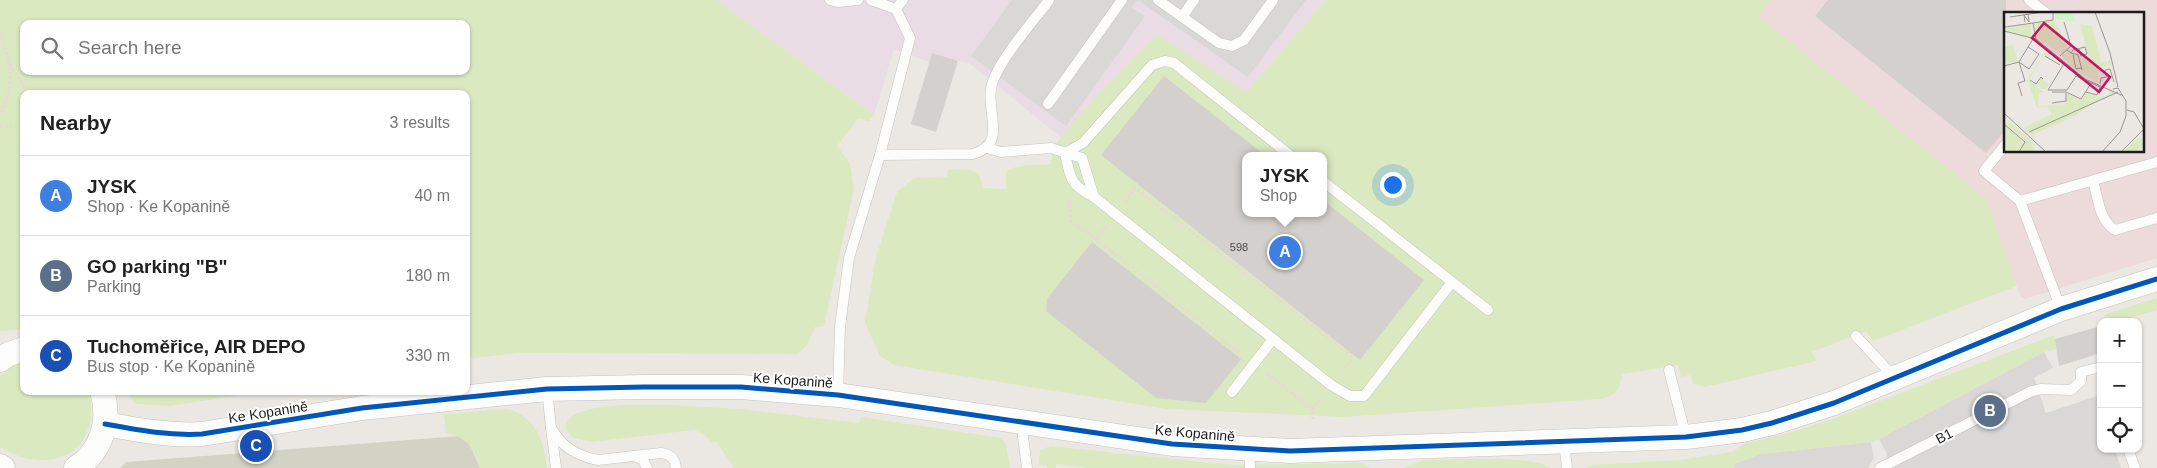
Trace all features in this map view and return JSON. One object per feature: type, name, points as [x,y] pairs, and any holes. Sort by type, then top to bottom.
[{"type":"street","name":"Ke Kopanině","points":[[105,424],[158,434],[180,436],[362,408],[547,389],[741,387],[838,395],[1021,420],[1249,458],[1290,451],[1686,437],[1742,430],[1772,423],[1834,403],[2061,309],[2157,279]]},
{"type":"street","points":[[0,360],[20,350]]},
{"type":"street","points":[[76,468],[97,447],[105,424],[106,412],[103,395]]},
{"type":"lane","points":[[830,0],[838,2],[858,0]]},
{"type":"lane","points":[[838,395],[840,327],[849,258],[880,155],[910,38],[896,9],[872,0]]},
{"type":"lane","points":[[896,9],[903,0]]},
{"type":"lane","points":[[880,155],[973,154],[987,148],[993,136],[991,89],[995,73],[1049,0]]},
{"type":"lane","points":[[1048,104],[1122,0]]},
{"type":"lane","points":[[1158,0],[1219,42],[1232,46],[1244,40],[1273,0]]},
{"type":"lane","points":[[1182,17],[1194,0]]},
{"type":"lane","points":[[2029,0],[2044,12]]},
{"type":"lane","points":[[1065,153],[1083,144],[1152,65],[1165,61],[1174,63],[1286,152]]},
{"type":"lane","points":[[2004,146],[1984,171],[2020,201],[2061,309]]},
{"type":"lane","points":[[987,148],[1001,152],[1051,148],[1082,158],[1094,197]]},
{"type":"lane","points":[[1065,153],[1068,170],[1077,189],[1094,197],[1331,385],[1350,396],[1364,396],[1452,282]]},
{"type":"lane","points":[[2020,201],[2157,162]]},
{"type":"lane","points":[[2093,181],[2102,216],[2107,225],[2115,230],[2157,218]]},
{"type":"lane","points":[[1327,184],[1488,310]]},
{"type":"lane","points":[[1856,336],[1895,378]]},
{"type":"lane","points":[[1232,392],[1273,339]]},
{"type":"lane","name":"B1","points":[[1880,468],[2032,391],[2041,388],[2071,390],[2081,381],[2081,372],[2097,368]]},
{"type":"lane","points":[[1669,370],[1686,437]]},
{"type":"lane","points":[[547,389],[556,468]]},
{"type":"lane","points":[[1021,420],[1028,468]]},
{"type":"lane","points":[[551,428],[565,447],[588,458],[611,462],[617,468]]},
{"type":"lane","points":[[1564,442],[1567,468]]},
{"type":"lane","points":[[604,460],[665,453],[674,459],[676,468]]},
{"type":"lane","points":[[2129,453],[2135,468]]},
{"type":"lane","points":[[633,456],[643,460],[647,468]]},
{"type":"path","points":[[0,33],[10,63],[27,90]]},
{"type":"path","points":[[0,116],[11,83],[10,63]]},
{"type":"path","points":[[0,126],[20,128]]},
{"type":"path","points":[[1122,205],[1135,188],[1353,357],[1338,376]]},
{"type":"path","points":[[1069,193],[1071,221],[1246,357]]},
{"type":"path","points":[[1096,239],[1109,221]]},
{"type":"path","points":[[1263,371],[1313,410]]},
{"type":"path","points":[[1312,421],[1313,410],[1325,393]]},
{"type":"shaded area","points":[[717,0],[1325,0],[1246,92],[1091,102],[1062,138],[969,63],[958,61],[930,62],[894,49],[874,115]]},
{"type":"shaded area","points":[[1012,0],[1138,0],[1131,7],[1145,16],[1066,126],[971,56]]},
{"type":"shaded area","points":[[1138,0],[1306,0],[1248,77]]},
{"type":"shaded area","points":[[1770,0],[2157,0],[2157,258],[2025,299],[2020,295],[1987,200],[1757,16]]},
{"type":"shaded area","points":[[2044,352],[2053,368],[2034,378],[2046,413],[2097,396],[2097,453],[2116,453],[2121,468],[1886,468],[1887,454],[1879,439]]},
{"type":"shaded area","points":[[460,436],[470,445],[480,468],[120,468],[126,462]]},
{"type":"shaded area","points":[[1871,442],[1874,458],[1868,468],[1734,468],[1733,464],[1761,454]]},
{"type":"green space","points":[[0,0],[717,0],[874,115],[869,121],[858,119],[837,146],[850,163],[854,189],[824,326],[815,327],[808,344],[798,354],[519,353],[470,359],[470,90],[20,90],[20,329],[0,331]]},
{"type":"green space","points":[[1325,0],[1770,0],[1757,16],[1987,200],[2017,286],[1873,341],[1866,331],[1812,352],[1817,361],[1705,387],[1694,384],[1690,375],[1681,377],[1678,365],[1623,374],[1620,385],[1614,394],[1600,399],[1343,417],[1166,409],[894,365],[880,356],[865,323],[876,257],[897,192],[914,178],[946,177],[949,169],[970,170],[979,174],[983,188],[1006,189],[1006,173],[1008,170],[1019,166],[1051,164],[1054,146],[1091,102],[1157,34],[1246,92]]},
{"type":"green space","points":[[2157,298],[2157,310],[2130,318],[2104,318],[2106,314]]},
{"type":"green space","points":[[2054,335],[2057,349],[2044,352],[1871,442],[1761,454],[1733,464],[1734,468],[1585,468],[1592,465],[1680,460],[1732,452],[1746,443],[1789,433],[1838,417]]},
{"type":"green space","points":[[20,363],[20,395],[89,395],[91,414],[85,437],[76,448],[66,455],[54,459],[40,460],[13,454],[0,447],[0,376],[14,365]]},
{"type":"green space","points":[[129,395],[242,395],[169,406],[135,404]]},
{"type":"green space","points":[[626,405],[669,405],[740,409],[859,423],[861,417],[1002,438],[1006,444],[1010,468],[734,468],[716,441],[712,443],[706,436],[695,430],[591,442],[573,438],[566,430],[568,420],[577,413],[591,409]]},
{"type":"green space","points":[[507,409],[525,418],[537,431],[544,449],[547,468],[480,468],[469,444],[459,437],[446,433],[444,414]]},
{"type":"green space","points":[[1051,446],[1231,465],[1363,463],[1369,468],[1087,468],[1056,464],[1056,468],[1047,468],[1046,465],[1039,465],[1040,450]]},
{"type":"green space","points":[[1510,459],[1541,464],[1551,468],[1403,468],[1424,460]]},
{"type":"building","points":[[1828,0],[2006,0],[2006,12],[2004,12],[2004,131],[1986,153],[1815,16]]},
{"type":"building","points":[[932,53],[958,61],[936,132],[911,124]]},
{"type":"building","points":[[1164,76],[1261,152],[1242,152],[1242,217],[1327,217],[1327,203],[1424,280],[1360,360],[1101,155]]},
{"type":"building","points":[[1092,242],[1241,359],[1206,403],[1156,398],[1046,311],[1047,299]]},
{"type":"building","points":[[2097,327],[2097,354],[2059,366],[2055,339]]},
{"type":"cycle path","points":[[105,424],[166,433],[202,434],[362,408],[547,389],[741,387],[838,395],[1172,444],[1290,451],[1686,437],[1742,430],[1772,423],[1834,403],[2061,309],[2157,279]]},
{"type":"place","name":"JYSK","points":[[1285,252]]},
{"type":"place","name":"GO parking \"B\"","points":[[1990,411]]},
{"type":"place","name":"Tuchoměřice, AIR DEPO","points":[[256,446]]}]
